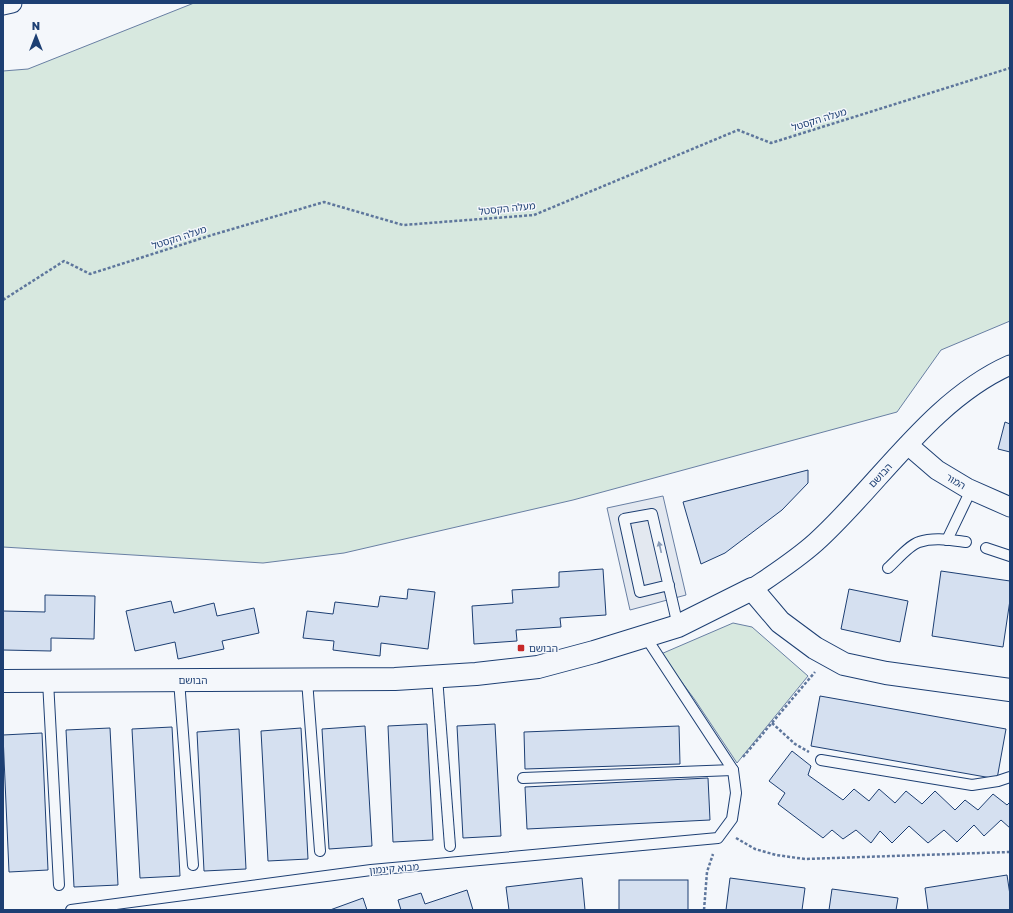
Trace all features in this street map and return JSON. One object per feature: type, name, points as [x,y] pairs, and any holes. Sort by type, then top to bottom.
[{"type":"street","points":[[3,5],[12,3]]},
{"type":"street","name":"הבושם","points":[[3,681],[395,679],[476,674],[538,667],[678,626],[752,589],[783,568],[816,542],[939,413],[965,390],[1010,365]]},
{"type":"street","name":"המור","points":[[908,445],[937,470],[971,490],[1010,507]]},
{"type":"street","points":[[752,589],[780,622],[815,648],[844,664],[886,673],[1010,690]]},
{"type":"lane","points":[[947,540],[971,490]]},
{"type":"lane","points":[[668,585],[640,592],[624,519],[652,514],[678,626]]},
{"type":"lane","points":[[888,568],[918,542],[940,539],[966,542]]},
{"type":"lane","points":[[986,548],[1010,556]]},
{"type":"lane","points":[[645,636],[732,770],[736,793],[732,819],[721,834]]},
{"type":"lane","points":[[437,677],[450,846]]},
{"type":"lane","points":[[179,680],[194,865]]},
{"type":"lane","points":[[306,680],[320,851]]},
{"type":"lane","points":[[48,681],[59,885]]},
{"type":"lane","points":[[821,760],[972,785],[998,781],[1010,777]]},
{"type":"lane","points":[[523,778],[732,770]]},
{"type":"lane","name":"מבוא קינמון","points":[[71,910],[371,870],[721,834]]},
{"type":"path","name":"מעלה הקסטל","points":[[3,300],[64,261],[90,274],[212,235],[324,202],[403,225],[534,215],[738,130],[770,143],[1010,68]]},
{"type":"path","points":[[732,770],[829,656]]},
{"type":"path","points":[[772,723],[795,744],[821,760]]},
{"type":"path","points":[[704,910],[707,872],[721,834],[755,849],[776,855],[805,858],[1010,852]]},
{"type":"shaded area","points":[[194,3],[1010,3],[1010,321],[941,350],[897,412],[573,500],[344,553],[263,563],[3,547],[3,71],[28,69]]},
{"type":"shaded area","points":[[663,496],[686,595],[630,610],[607,508]]},
{"type":"shaded area","points":[[733,623],[752,627],[808,676],[737,763],[695,700],[661,654]]},
{"type":"building","points":[[1005,422],[1010,424],[1010,452],[998,449]]},
{"type":"building","points":[[808,470],[808,483],[782,510],[725,553],[701,564],[683,502]]},
{"type":"building","points":[[603,569],[606,615],[560,618],[561,627],[516,630],[517,641],[474,644],[472,606],[513,603],[512,590],[559,587],[559,572]]},
{"type":"building","points":[[941,571],[1010,581],[1010,600],[1003,647],[932,636]]},
{"type":"building","points":[[408,589],[435,592],[428,649],[381,643],[380,656],[333,650],[334,641],[303,638],[307,611],[333,614],[335,602],[378,607],[380,596],[407,599]]},
{"type":"building","points":[[849,589],[908,601],[900,642],[841,629]]},
{"type":"building","points":[[45,595],[95,596],[94,639],[51,638],[51,651],[3,650],[3,611],[45,612]]},
{"type":"building","points":[[171,601],[174,613],[214,603],[217,616],[254,608],[259,633],[222,641],[224,649],[178,659],[175,642],[135,651],[126,611]]},
{"type":"building","points":[[820,696],[1006,729],[997,779],[811,746]]},
{"type":"building","points":[[427,724],[433,840],[393,842],[388,726]]},
{"type":"building","points":[[495,724],[501,836],[463,838],[457,726]]},
{"type":"building","points":[[365,726],[372,846],[329,849],[322,729]]},
{"type":"building","points":[[679,726],[680,764],[525,769],[524,732]]},
{"type":"building","points":[[172,727],[180,876],[140,878],[132,729]]},
{"type":"building","points":[[110,728],[118,885],[74,887],[66,730]]},
{"type":"building","points":[[301,728],[308,859],[268,861],[261,731]]},
{"type":"building","points":[[239,729],[246,869],[204,871],[197,732]]},
{"type":"building","points":[[42,733],[48,870],[9,872],[3,735]]},
{"type":"building","points":[[792,751],[811,766],[808,775],[843,800],[854,789],[869,801],[879,789],[895,803],[906,791],[922,804],[935,791],[955,810],[965,800],[978,810],[993,794],[1007,805],[1010,802],[1010,828],[1001,820],[984,836],[974,825],[957,842],[944,830],[928,843],[909,826],[892,843],[880,831],[871,843],[856,830],[843,839],[832,830],[823,838],[778,804],[785,793],[769,781]]},
{"type":"building","points":[[708,778],[710,820],[527,829],[525,787]]},
{"type":"building","points":[[1007,875],[1010,895],[1010,910],[928,910],[925,888]]},
{"type":"building","points":[[582,878],[585,910],[509,910],[506,887]]},
{"type":"building","points":[[730,878],[805,888],[802,910],[726,910]]},
{"type":"building","points":[[619,880],[688,880],[688,910],[619,910]]},
{"type":"building","points":[[832,889],[898,898],[896,910],[829,910]]},
{"type":"building","points":[[467,890],[473,910],[401,910],[398,900],[421,893],[425,904]]},
{"type":"building","points":[[363,898],[367,910],[330,910]]},
{"type":"place","name":"הבושם","points":[[521,648]]}]
